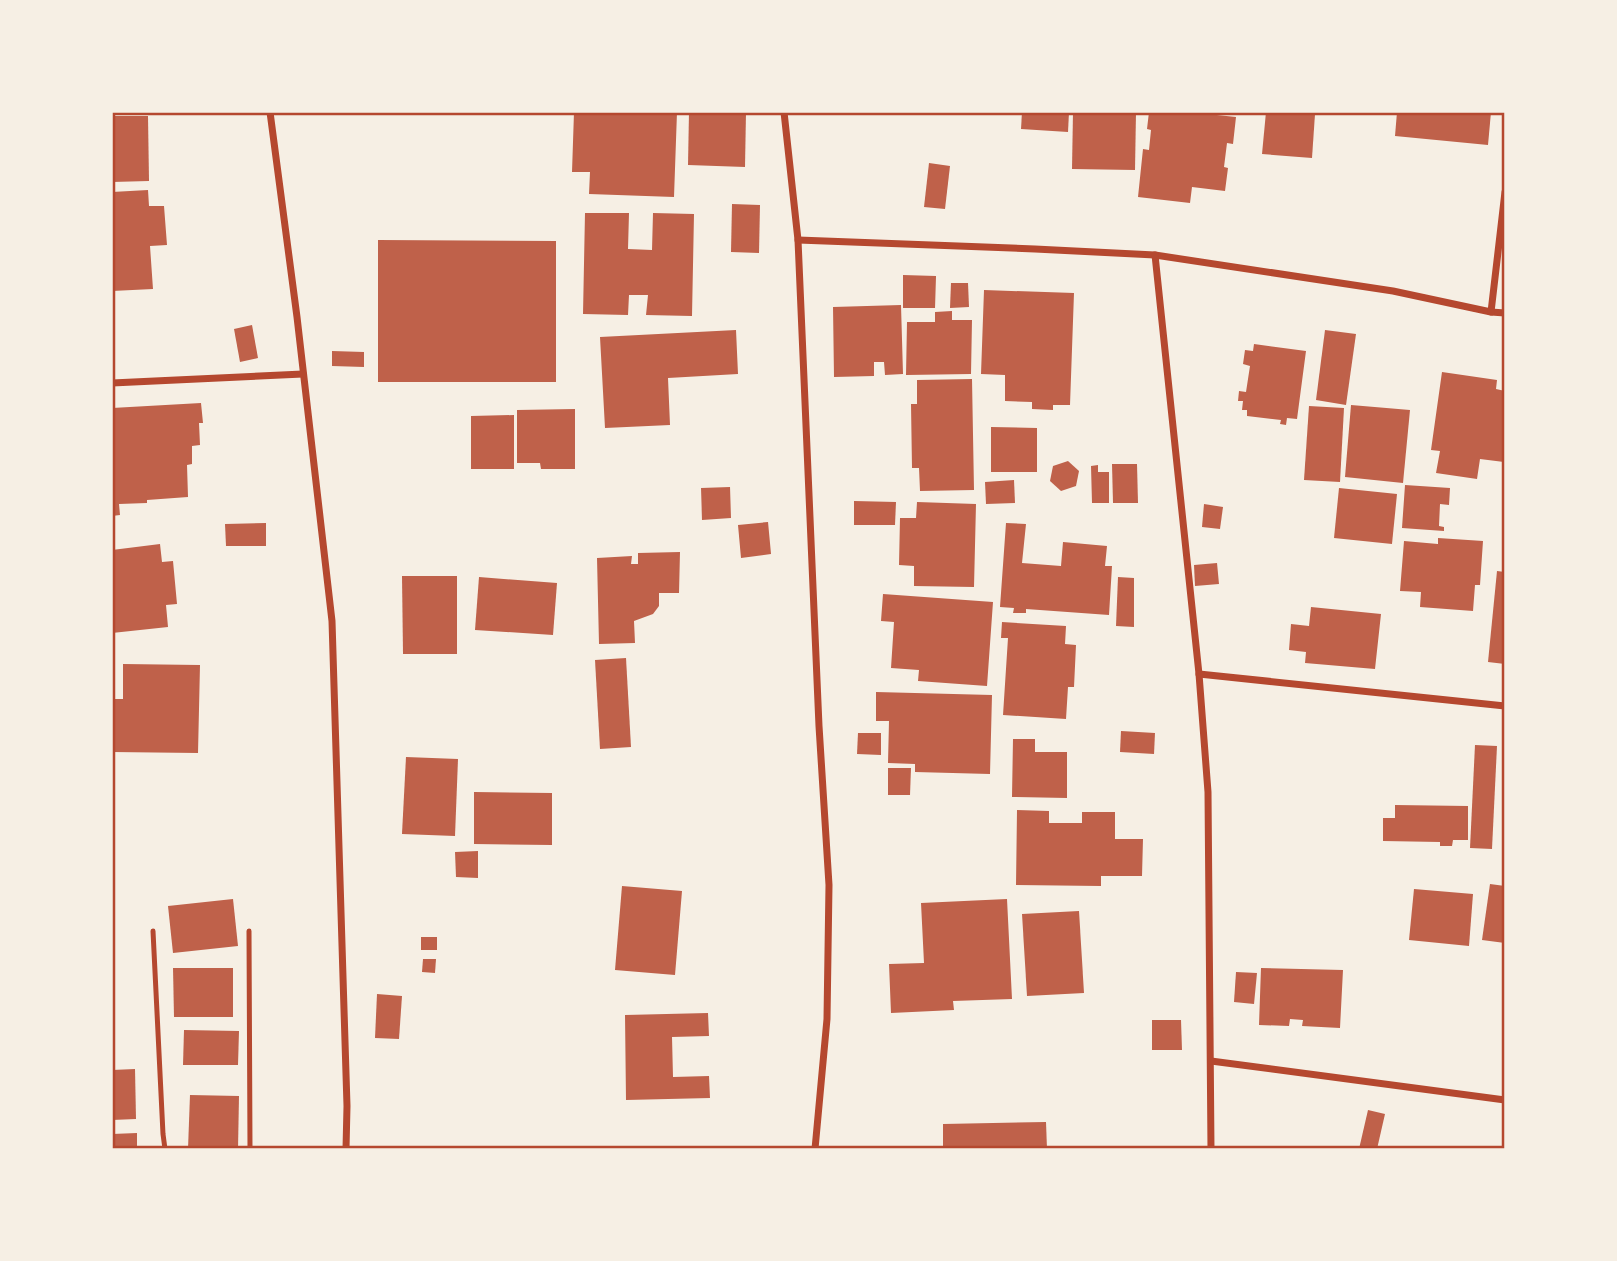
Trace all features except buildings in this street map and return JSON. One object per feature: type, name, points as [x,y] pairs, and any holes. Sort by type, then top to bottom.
[{"type":"street","points":[[270,112],[332,621],[347,1106],[346,1149]]},
{"type":"street","points":[[784,112],[798,240],[819,726],[829,885],[827,1018],[815,1149]]},
{"type":"street","points":[[1490,312],[1505,192]]},
{"type":"street","points":[[798,240],[1155,255],[1393,292],[1505,313]]},
{"type":"street","points":[[1155,255],[1199,674],[1208,792],[1211,1149]]},
{"type":"street","points":[[112,383],[303,374]]},
{"type":"street","points":[[1199,674],[1505,706]]},
{"type":"street","points":[[1211,1061],[1505,1100]]},
{"type":"lane","points":[[153,931],[165,1149]]},
{"type":"lane","points":[[250,931],[250,1149]]}]
